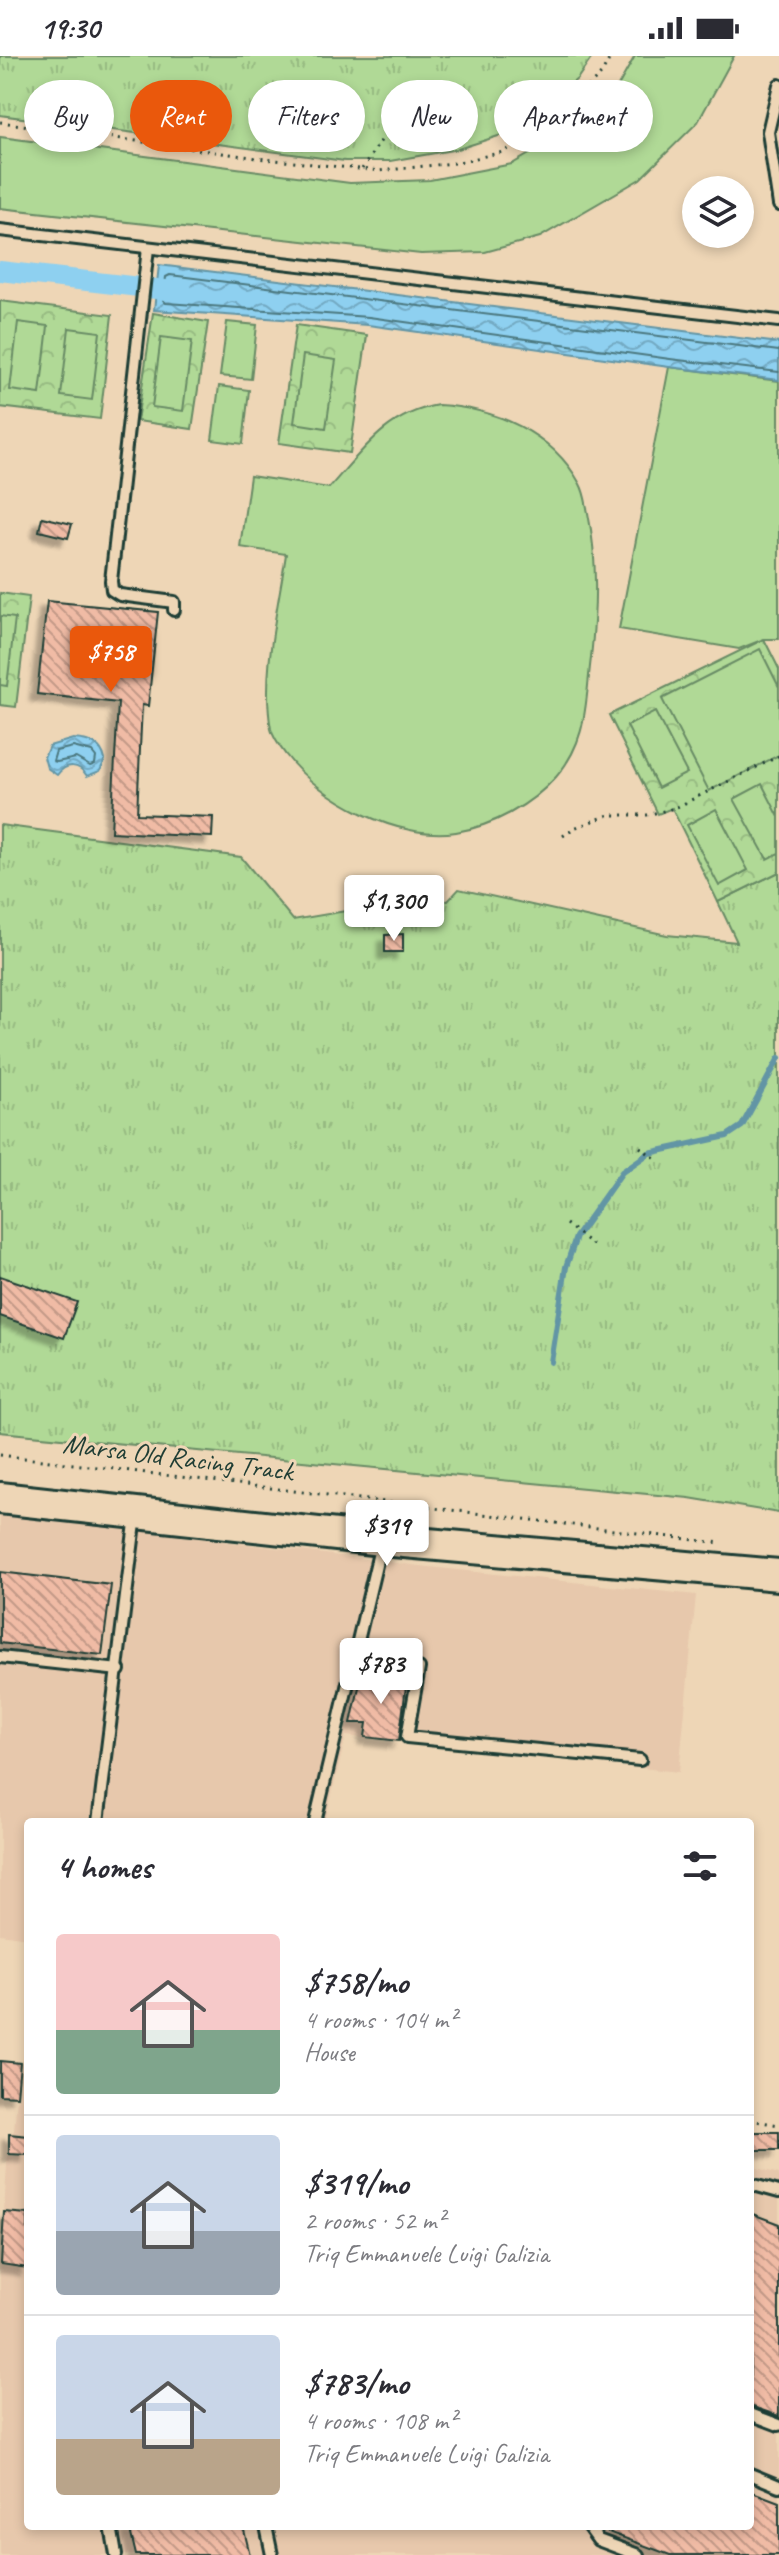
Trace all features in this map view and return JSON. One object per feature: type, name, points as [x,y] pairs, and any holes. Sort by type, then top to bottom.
[{"type":"main road","points":[[0,1498],[382,1540],[779,1575]]},
{"type":"lane","points":[[779,85],[768,132],[779,205]]},
{"type":"lane","points":[[0,230],[779,321]]},
{"type":"lane","points":[[148,248],[111,581],[112,590],[120,595],[174,602],[174,610]]},
{"type":"lane","points":[[99,1818],[137,1513]]},
{"type":"lane","points":[[316,1818],[382,1540]]},
{"type":"lane","points":[[354,1650],[419,1668],[407,1737],[640,1760]]},
{"type":"lane","points":[[0,1657],[119,1670]]},
{"type":"lane","points":[[754,2185],[779,2192]]},
{"type":"lane","points":[[754,2416],[779,2425]]},
{"type":"lane","points":[[754,2476],[779,2486]]},
{"type":"lane","points":[[112,2530],[116,2555]]},
{"type":"lane","points":[[267,2530],[272,2555]]},
{"type":"lane","points":[[591,2530],[598,2540],[638,2555]]},
{"type":"path","points":[[0,122],[265,159],[379,171],[454,163],[503,152],[545,129],[602,73],[611,56]]},
{"type":"path","points":[[362,169],[381,140]]},
{"type":"path","points":[[563,836],[574,828],[609,815],[647,815],[675,808],[779,756]]},
{"type":"path","points":[[640,1147],[659,1161]]},
{"type":"path","points":[[566,1224],[593,1245]]},
{"type":"path","name":"Marsa Old Racing Track","points":[[0,1455],[732,1545]]},
{"type":"path","points":[[754,2121],[779,2125]]},
{"type":"shaded area","points":[[0,1513],[420,1566],[696,1595],[679,1772],[346,1736],[326,1818],[24,1818],[24,1937],[0,1934]]},
{"type":"shaded area","points":[[20,2063],[24,2064],[24,2530],[754,2530],[754,2167],[779,2174],[779,2555],[0,2555],[0,2274],[9,2134],[14,2131]]},
{"type":"green space","points":[[0,56],[593,56],[576,80],[494,80],[494,137],[478,143],[478,80],[381,80],[381,152],[441,152],[390,161],[345,161],[278,152],[365,152],[365,80],[248,80],[248,148],[232,146],[232,80],[130,80],[130,132],[114,130],[114,80],[24,80],[24,118],[0,115]]},
{"type":"green space","points":[[635,56],[734,56],[698,122],[640,179],[540,237],[485,252],[421,254],[0,208],[0,137],[24,140],[24,152],[114,152],[350,183],[430,180],[512,164],[533,152],[653,152],[653,80],[621,80]]},
{"type":"green space","points":[[0,301],[112,315],[100,419],[0,407]]},
{"type":"green space","points":[[153,313],[208,322],[192,429],[137,421]]},
{"type":"green space","points":[[18,322],[48,326],[40,394],[10,390]]},
{"type":"green space","points":[[227,322],[257,325],[251,379],[220,376]]},
{"type":"green space","points":[[296,325],[367,335],[350,453],[279,443]]},
{"type":"green space","points":[[69,328],[100,332],[92,400],[61,396]]},
{"type":"green space","points":[[161,337],[192,341],[183,411],[152,407]]},
{"type":"green space","points":[[303,355],[336,360],[326,428],[294,423]]},
{"type":"green space","points":[[669,367],[779,381],[779,639],[764,639],[739,649],[619,629]]},
{"type":"green space","points":[[219,386],[249,390],[243,444],[212,440]]},
{"type":"green space","points":[[438,405],[480,411],[520,426],[554,450],[568,466],[585,498],[595,586],[586,706],[580,735],[566,763],[535,797],[510,813],[470,829],[434,833],[386,823],[340,802],[301,772],[279,746],[271,729],[268,686],[286,554],[240,547],[250,476],[329,488],[389,425]]},
{"type":"green space","points":[[0,593],[29,597],[16,707],[0,705]]},
{"type":"green space","points":[[0,616],[15,618],[7,686],[0,685]]},
{"type":"green space","points":[[764,639],[779,669],[779,872],[718,902],[672,808],[658,814],[609,715]]},
{"type":"green space","points":[[760,649],[779,687],[779,755],[709,791],[662,699]]},
{"type":"green space","points":[[655,712],[687,773],[658,788],[627,726]]},
{"type":"green space","points":[[762,784],[779,817],[779,853],[767,859],[734,799]]},
{"type":"green space","points":[[716,809],[748,870],[719,886],[687,825]]},
{"type":"green space","points":[[0,825],[241,857],[293,920],[422,898],[448,901],[459,889],[667,935],[737,942],[718,902],[779,872],[779,1513],[689,1498],[0,1432]]},
{"type":"water","points":[[159,265],[779,343],[779,380],[368,325],[154,310]]},
{"type":"water","points":[[73,739],[98,746],[105,760],[100,771],[87,776],[72,766],[64,768],[57,775],[47,768],[44,757],[49,746]]},
{"type":"building","points":[[42,517],[72,524],[68,538],[39,531]]},
{"type":"building","points":[[47,601],[158,612],[148,706],[142,705],[137,814],[213,817],[212,837],[111,832],[118,703],[37,694]]},
{"type":"building","points":[[403,934],[403,952],[385,952],[385,935]]},
{"type":"building","points":[[0,1276],[77,1302],[64,1338],[0,1316]]},
{"type":"building","points":[[0,1572],[111,1585],[102,1655],[0,1643]]},
{"type":"building","points":[[362,1674],[407,1679],[399,1741],[365,1737],[367,1723],[351,1723]]},
{"type":"building","points":[[0,2061],[20,2063],[17,2096],[0,2095]]},
{"type":"building","points":[[754,2132],[779,2132],[779,2150],[754,2150]]},
{"type":"building","points":[[9,2134],[24,2136],[24,2155],[9,2154]]},
{"type":"building","points":[[4,2212],[24,2214],[24,2267],[1,2264]]},
{"type":"building","points":[[754,2215],[779,2224],[779,2416],[754,2407]]},
{"type":"building","points":[[754,2493],[779,2502],[779,2555],[670,2555],[603,2530],[754,2530]]},
{"type":"building","points":[[130,2530],[244,2530],[250,2555],[136,2555]]},
{"type":"waterway","points":[[0,271],[183,292]]},
{"type":"waterway","points":[[551,1362],[566,1267],[576,1237],[622,1172],[649,1153],[727,1136],[742,1126],[779,1058]]}]
